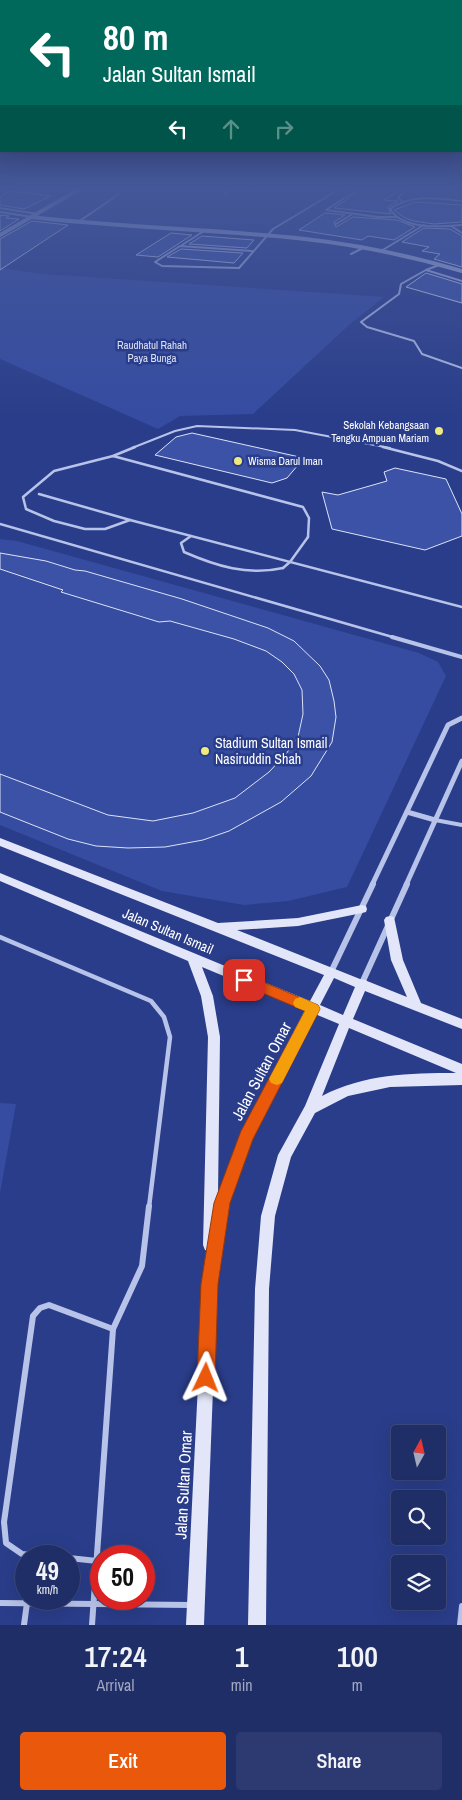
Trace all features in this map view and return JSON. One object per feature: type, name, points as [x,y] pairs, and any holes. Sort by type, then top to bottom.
[{"type":"main road","name":"Jalan Sultan Ismail","points":[[0,842],[462,1024]]},
{"type":"main road","name":"Jalan Sultan Ismail","points":[[0,877],[462,1070]]},
{"type":"main road","points":[[214,927],[298,922],[362,908]]},
{"type":"main road","points":[[390,920],[397,960],[416,1005]]},
{"type":"main road","points":[[192,958],[205,983],[214,1037],[210,1284]]},
{"type":"main road","name":"Jalan Sultan Omar","points":[[195,1625],[210,1284],[222,1203],[246,1136],[332,972]]},
{"type":"main road","points":[[258,1625],[262,1289],[268,1216],[285,1155],[310,1109],[362,983]]},
{"type":"main road","points":[[310,1109],[347,1091],[385,1081],[420,1078],[462,1079]]},
{"type":"street","points":[[426,270],[437,266]]},
{"type":"street","points":[[442,266],[462,272]]},
{"type":"street","points":[[426,270],[462,281]]},
{"type":"street","name":"Jalan Sultan Omar","points":[[332,972],[448,725],[462,718]]},
{"type":"street","points":[[362,983],[462,761]]},
{"type":"street","points":[[408,812],[435,820]]},
{"type":"lane","points":[[162,266],[239,268]]},
{"type":"lane","points":[[426,270],[401,284],[399,294],[361,322],[366,327],[414,341],[422,354],[462,368]]},
{"type":"lane","points":[[130,520],[105,529],[86,528],[56,522],[26,509],[23,498],[54,471],[112,456],[175,431],[197,426],[295,430],[403,450],[462,471]]},
{"type":"lane","points":[[112,456],[303,507],[309,518],[308,537],[290,562],[283,568],[273,571],[247,572],[204,561],[184,552],[181,543],[191,536]]},
{"type":"lane","points":[[39,494],[130,520],[462,607]]},
{"type":"lane","points":[[0,524],[462,657]]},
{"type":"lane","points":[[435,820],[462,825]]},
{"type":"lane","points":[[0,937],[152,1000],[164,1017],[170,1037],[142,1266],[113,1329],[98,1545]]},
{"type":"lane","points":[[15,1549],[6,1543],[4,1522],[33,1316],[40,1308],[50,1305],[113,1329]]},
{"type":"lane","points":[[0,1603],[15,1603]]},
{"type":"lane","points":[[155,1605],[196,1605]]},
{"type":"lane","points":[[460,1625],[462,1606]]},
{"type":"lane","points":[[24,1625],[26,1610]]},
{"type":"lane","points":[[92,1625],[93,1610]]},
{"type":"green space","name":"Raudhatul Rahah Paya Bunga","points":[[0,268],[43,274],[384,297],[349,325],[253,414],[180,416],[158,429],[0,359]]},
{"type":"green space","name":"Stadium Sultan Ismail Nasiruddin Shah","points":[[0,539],[17,541],[419,653],[438,662],[446,676],[347,887],[288,901],[244,905],[162,891],[0,825]]},
{"type":"green space","points":[[0,1103],[16,1104],[0,1193]]},
{"type":"building","points":[[426,273],[462,284],[462,303],[406,287]]},
{"type":"building","name":"Wisma Darul Iman","points":[[192,433],[304,458],[287,478],[272,483],[155,455],[176,437]]},
{"type":"building","points":[[395,468],[446,479],[462,514],[462,536],[425,550],[332,529],[322,492],[338,495],[387,481],[384,472]]},
{"type":"building","points":[[0,553],[46,561],[182,599],[268,628],[294,641],[320,666],[329,680],[334,701],[336,717],[332,742],[311,776],[281,802],[229,831],[203,840],[165,847],[128,848],[96,846],[68,839],[0,812],[0,774],[108,815],[153,821],[193,813],[235,798],[269,772],[286,754],[298,737],[303,714],[302,690],[294,674],[282,662],[266,651],[234,639],[170,621],[159,622],[61,592],[63,590],[0,569]]},
{"type":"slow traffic","points":[[277,1079],[313,1009],[300,1003]]},
{"type":"place","name":"Sekolah Kebangsaan Tengku Ampuan Mariam","points":[[439,431]]},
{"type":"place","name":"Wisma Darul Iman","points":[[238,461]]},
{"type":"place","name":"Stadium Sultan Ismail Nasiruddin Shah","points":[[205,751]]},
{"type":"route","points":[[206,1378],[210,1284],[222,1203],[246,1136],[313,1009],[244,980]]}]
